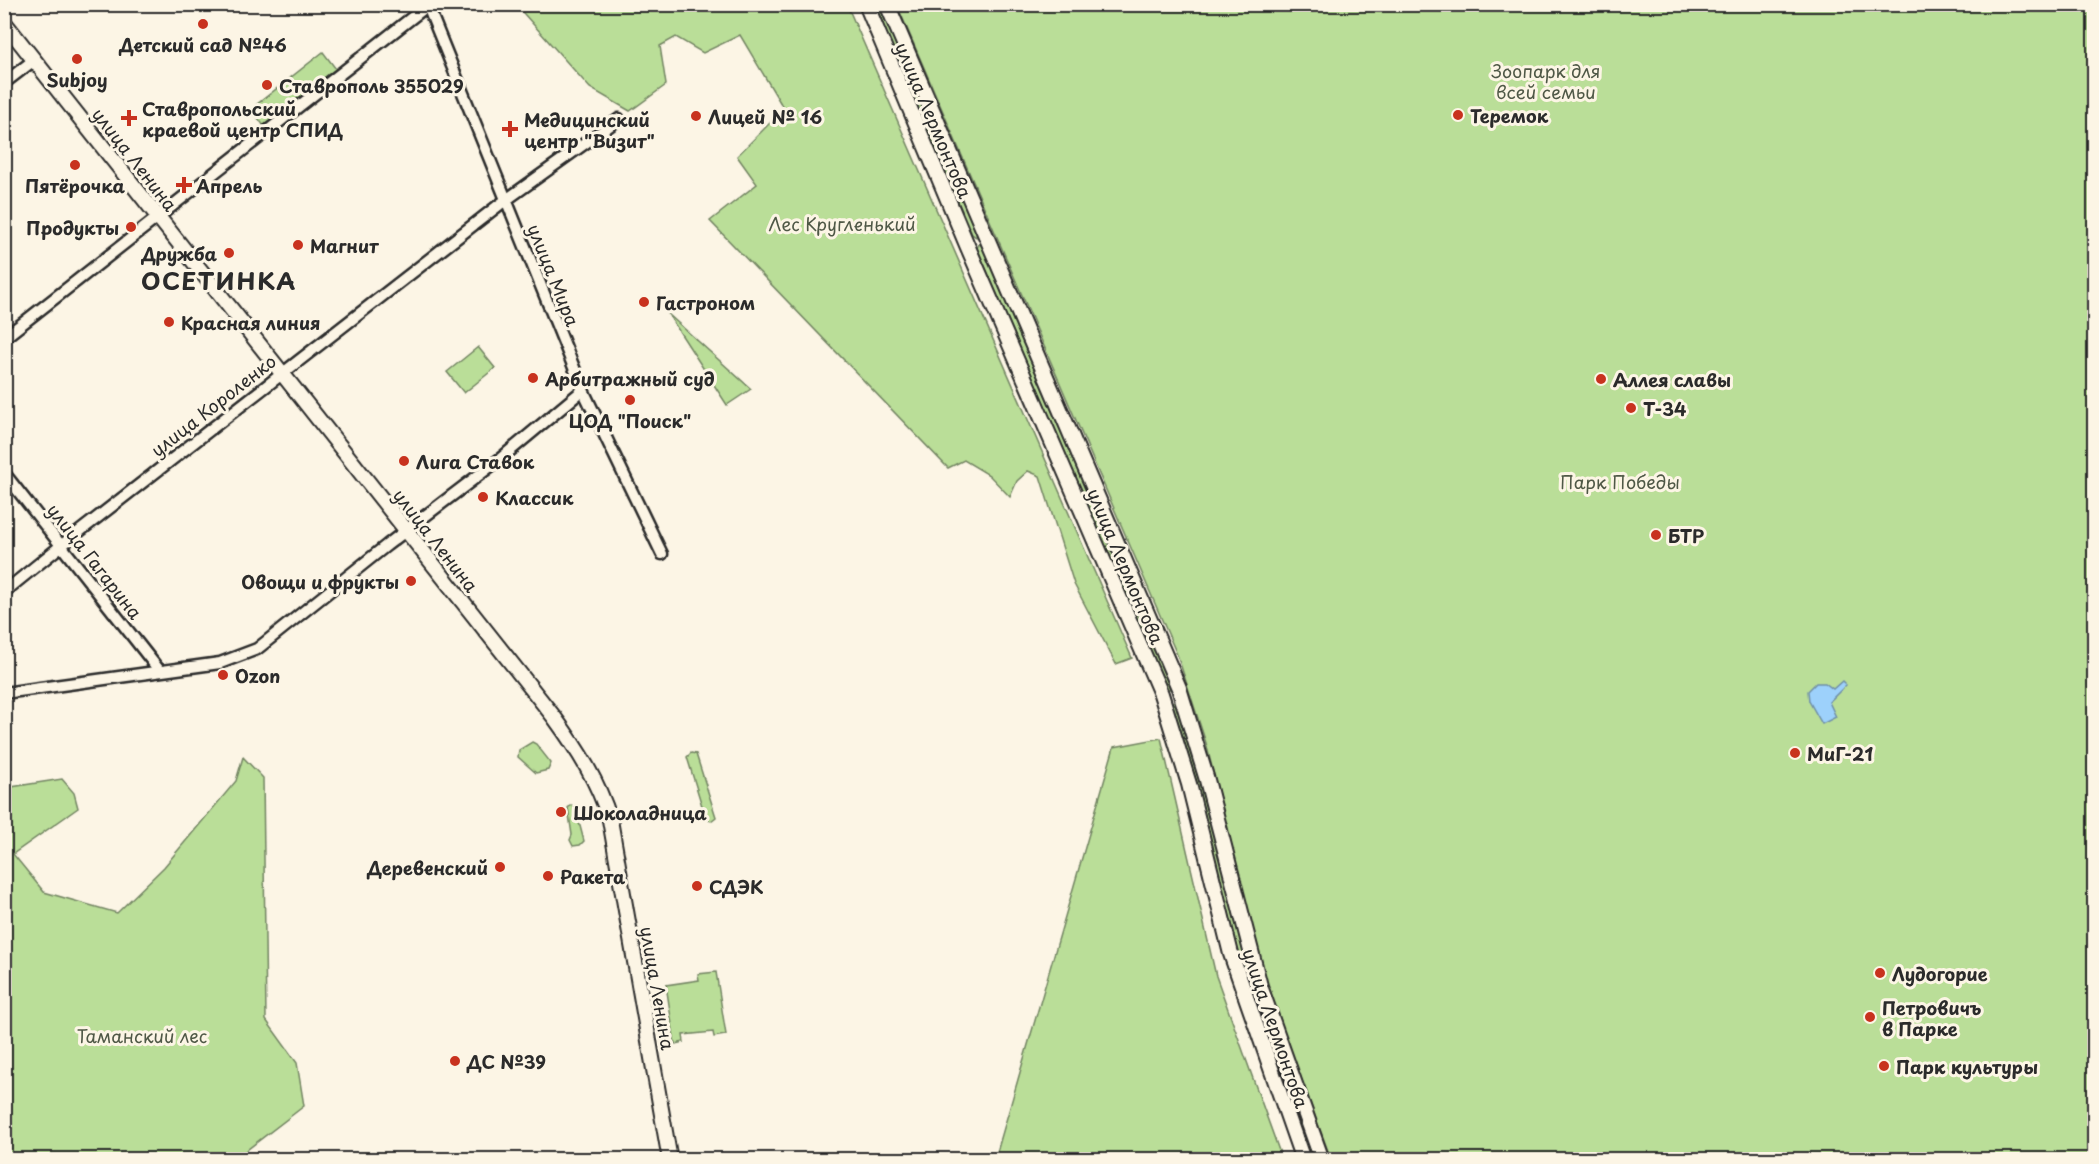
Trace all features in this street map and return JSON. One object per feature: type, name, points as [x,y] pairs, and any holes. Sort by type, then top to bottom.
[{"type":"main road","name":"улица Лермонтова","points":[[866,4],[967,245],[1161,694],[1189,784],[1222,920],[1243,991],[1303,1160]]},
{"type":"main road","name":"улица Лермонтова","points":[[887,4],[1179,688],[1207,780],[1260,986],[1322,1160]]},
{"type":"main road","name":"улица Ленина","points":[[4,22],[584,759],[603,797],[617,852],[670,1160]]},
{"type":"main road","points":[[967,245],[985,236]]},
{"type":"main road","points":[[1243,991],[1260,986]]},
{"type":"street","name":"улица Мира","points":[[428,5],[583,390],[662,554]]},
{"type":"street","points":[[4,338],[428,5]]},
{"type":"street","points":[[4,83],[34,60]]},
{"type":"street","name":"улица Короленко","points":[[4,592],[62,544],[499,205],[619,119]]},
{"type":"street","points":[[4,693],[220,663],[257,649],[500,459],[583,390]]},
{"type":"street","name":"улица Гагарина","points":[[4,473],[159,670]]},
{"type":"green space","name":"Лес Кругленький","points":[[516,5],[847,5],[1132,658],[1116,664],[1074,584],[1040,476],[1028,471],[1017,481],[1010,497],[989,475],[964,460],[948,468],[710,221],[757,184],[737,156],[784,109],[740,35],[703,53],[676,37],[660,46],[666,85],[630,111],[590,88]]},
{"type":"green space","points":[[874,5],[879,5],[977,232],[976,237],[972,234]]},
{"type":"green space","name":"Парк Победы","points":[[897,5],[2094,5],[2094,1159],[1331,1159],[1265,980],[1206,743],[1178,657]]},
{"type":"green space","points":[[323,52],[336,69],[264,126],[251,109]]},
{"type":"green space","points":[[979,244],[983,246],[1170,689],[1166,689],[977,248]]},
{"type":"green space","points":[[668,314],[751,389],[727,405]]},
{"type":"green space","points":[[478,347],[495,368],[464,393],[447,372]]},
{"type":"green space","points":[[1175,701],[1201,782],[1234,917],[1253,982],[1251,984],[1248,984],[1237,949],[1171,703]]},
{"type":"green space","points":[[1161,738],[1216,976],[1282,1159],[995,1159],[1114,747]]},
{"type":"green space","points":[[532,742],[551,763],[548,770],[536,773],[518,757],[519,750]]},
{"type":"green space","points":[[691,753],[696,754],[716,817],[711,821],[706,819],[687,757]]},
{"type":"green space","name":"Таманский лес","points":[[243,757],[263,778],[266,1020],[297,1063],[304,1106],[235,1159],[5,1159],[5,788],[62,779],[74,793],[78,808],[13,854],[44,892],[117,913],[164,867],[236,781]]},
{"type":"green space","points":[[571,805],[575,807],[584,841],[580,845],[573,846],[570,840],[572,835],[568,808]]},
{"type":"green space","points":[[716,972],[726,1035],[714,1037],[713,1032],[683,1035],[684,1042],[675,1044],[666,985],[699,980],[698,974]]},
{"type":"green space","points":[[1254,994],[1256,995],[1316,1159],[1311,1159]]},
{"type":"water","points":[[1842,681],[1846,685],[1829,702],[1836,717],[1822,724],[1809,701],[1808,691],[1816,683],[1825,683],[1833,689]]},
{"type":"place","name":"Детский сад №46","points":[[203,24]]},
{"type":"place","name":"Subjoy","points":[[77,59]]},
{"type":"place","name":"Ставрополь 355029","points":[[267,85]]},
{"type":"place","name":"Теремок","points":[[1458,115]]},
{"type":"place","name":"Лицей № 16","points":[[696,116]]},
{"type":"place","name":"Ставропольский краевой центр СПИД","points":[[129,118]]},
{"type":"place","name":"Медицинский центр \"Визит\"","points":[[510,129]]},
{"type":"place","name":"Пятёрочка","points":[[75,165]]},
{"type":"place","name":"Апрель","points":[[184,185]]},
{"type":"place","name":"Продукты","points":[[131,227]]},
{"type":"place","name":"Магнит","points":[[298,245]]},
{"type":"place","name":"Дружба","points":[[229,253]]},
{"type":"place","name":"Гастроном","points":[[644,302]]},
{"type":"place","name":"Красная линия","points":[[169,322]]},
{"type":"place","name":"Арбитражный суд","points":[[533,378]]},
{"type":"place","name":"Аллея славы","points":[[1601,379]]},
{"type":"place","name":"ЦОД \"Поиск\"","points":[[630,400]]},
{"type":"place","name":"Т-34","points":[[1631,408]]},
{"type":"place","name":"Лига Ставок","points":[[404,461]]},
{"type":"place","name":"Классик","points":[[483,497]]},
{"type":"place","name":"БТР","points":[[1656,535]]},
{"type":"place","name":"Овощи и фрукты","points":[[411,581]]},
{"type":"place","name":"Ozon","points":[[223,675]]},
{"type":"place","name":"МиГ-21","points":[[1795,753]]},
{"type":"place","name":"Шоколадница","points":[[561,812]]},
{"type":"place","name":"Деревенский","points":[[500,867]]},
{"type":"place","name":"Ракета","points":[[548,876]]},
{"type":"place","name":"СДЭК","points":[[697,886]]},
{"type":"place","name":"Лудогорие","points":[[1880,973]]},
{"type":"place","name":"Петровичъ в Парке","points":[[1870,1017]]},
{"type":"place","name":"ДС №39","points":[[455,1061]]},
{"type":"place","name":"Парк культуры","points":[[1884,1066]]},
{"type":"district","name":"ОСЕТИНКА","points":[[219,280]]},
{"type":"park label","name":"Зоопарк для всей семьи","points":[[1546,80]]}]
